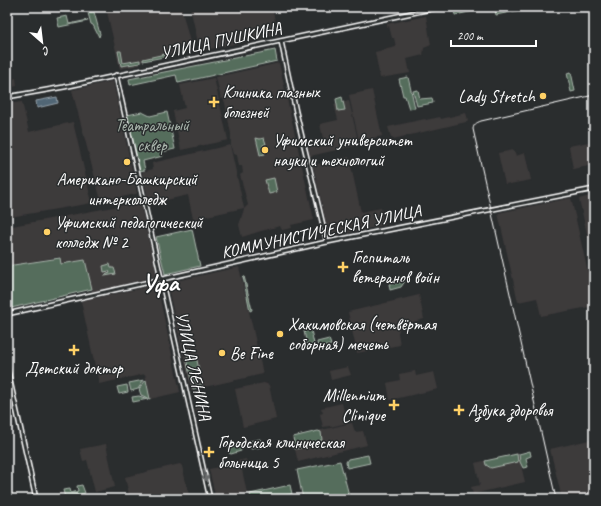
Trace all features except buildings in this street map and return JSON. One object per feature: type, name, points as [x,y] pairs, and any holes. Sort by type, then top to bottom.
[{"type":"main road","name":"УЛИЦА ПУШКИНА","points":[[7,97],[64,87],[440,7]]},
{"type":"main road","points":[[281,41],[326,242]]},
{"type":"main road","name":"УЛИЦА ЛЕНИНА","points":[[116,75],[210,499]]},
{"type":"main road","name":"КОММУНИСТИЧЕСКАЯ УЛИЦА","points":[[7,314],[326,242],[594,189]]},
{"type":"main road","points":[[7,367],[36,499]]},
{"type":"shaded area","points":[[106,7],[181,7],[192,50],[140,62],[140,65],[120,69]]},
{"type":"shaded area","points":[[190,7],[272,7],[278,35],[200,51]]},
{"type":"shaded area","points":[[426,16],[431,45],[424,48],[423,55],[407,59],[410,73],[380,78],[375,52],[396,47],[394,38],[392,38],[389,26],[387,27],[387,24]]},
{"type":"shaded area","name":"Уфимский университет науки и технологий","points":[[279,63],[314,220],[291,225],[292,228],[282,230],[280,226],[242,237],[239,225],[244,209],[248,205],[240,175],[243,173],[242,166],[239,166],[237,155],[233,154],[225,103],[223,98],[221,99],[216,77]]},
{"type":"shaded area","points":[[7,67],[10,80],[16,78],[17,86],[7,88]]},
{"type":"shaded area","points":[[214,78],[228,140],[181,150],[173,111],[185,108],[180,85]]},
{"type":"shaded area","points":[[113,81],[137,193],[101,201],[72,90]]},
{"type":"shaded area","points":[[372,90],[382,136],[359,141],[349,95]]},
{"type":"shaded area","points":[[349,101],[359,145],[310,156],[308,147],[324,143],[320,124],[338,120],[334,104]]},
{"type":"shaded area","points":[[22,102],[29,132],[73,122],[92,203],[10,217],[7,206],[7,104]]},
{"type":"shaded area","points":[[466,113],[468,120],[466,122],[393,139],[388,127],[425,119],[440,117],[441,119]]},
{"type":"shaded area","points":[[594,141],[594,165],[573,169],[569,146]]},
{"type":"shaded area","points":[[230,145],[244,208],[193,219],[188,195],[149,204],[142,172],[153,169],[152,163]]},
{"type":"shaded area","points":[[514,150],[516,156],[525,153],[531,180],[505,184],[498,153]]},
{"type":"shaded area","points":[[349,157],[361,212],[381,208],[385,225],[329,237],[313,165]]},
{"type":"shaded area","points":[[594,195],[594,237],[588,238],[579,199]]},
{"type":"shaded area","points":[[571,198],[594,299],[594,306],[541,316],[537,298],[518,302],[498,213]]},
{"type":"shaded area","points":[[140,202],[157,276],[92,292],[84,260],[61,264],[59,257],[7,266],[7,227]]},
{"type":"shaded area","points":[[239,267],[263,374],[191,390],[167,283]]},
{"type":"shaded area","points":[[157,285],[180,392],[150,399],[145,374],[99,384],[81,301]]},
{"type":"shaded area","points":[[419,295],[424,319],[400,326],[398,333],[400,345],[357,353],[348,312]]},
{"type":"shaded area","points":[[348,367],[351,375],[331,380],[329,371]]},
{"type":"shaded area","points":[[415,371],[416,376],[434,372],[438,389],[390,400],[387,383],[400,380],[399,374]]},
{"type":"shaded area","points":[[264,383],[269,385],[276,419],[243,427],[235,389]]},
{"type":"shaded area","points":[[342,403],[347,423],[323,427],[320,414],[323,413],[321,408]]},
{"type":"shaded area","points":[[203,404],[205,412],[196,414],[195,406]]},
{"type":"shaded area","points":[[352,423],[355,432],[363,431],[367,445],[298,462],[292,437]]},
{"type":"shaded area","points":[[594,439],[594,499],[562,499],[550,449]]},
{"type":"shaded area","points":[[106,444],[115,487],[95,492],[87,460],[83,461],[80,449]]},
{"type":"shaded area","points":[[518,453],[525,482],[473,494],[471,487],[480,485],[475,463]]},
{"type":"shaded area","points":[[246,459],[248,468],[242,470],[247,493],[216,499],[209,469],[219,467],[219,465]]},
{"type":"shaded area","points":[[180,464],[182,466],[190,499],[130,499],[125,477]]},
{"type":"green space","points":[[467,7],[488,8],[455,15],[454,10]]},
{"type":"green space","points":[[516,7],[535,7],[496,15],[495,11]]},
{"type":"green space","points":[[94,12],[100,34],[99,37],[91,24],[88,13]]},
{"type":"green space","points":[[67,16],[69,24],[88,21],[59,27],[57,18]]},
{"type":"green space","points":[[275,50],[277,61],[178,83],[176,75],[130,85],[129,79]]},
{"type":"green space","points":[[118,51],[121,51],[123,63],[140,60],[140,63],[121,66]]},
{"type":"green space","points":[[165,54],[164,57],[143,61],[143,59]]},
{"type":"green space","points":[[571,72],[575,91],[571,92],[567,73]]},
{"type":"green space","points":[[408,77],[415,108],[409,109],[405,96],[403,96],[399,79]]},
{"type":"green space","points":[[418,90],[420,99],[432,98],[433,103],[417,106],[413,91]]},
{"type":"green space","points":[[342,97],[345,110],[338,111],[336,99]]},
{"type":"green space","name":"Театральный сквер","points":[[142,112],[150,116],[167,112],[175,149],[162,152],[163,156],[143,161],[145,170],[139,171],[127,115]]},
{"type":"green space","points":[[256,138],[264,138],[266,144],[263,145],[265,154],[260,155]]},
{"type":"green space","points":[[274,178],[277,192],[269,194],[265,180]]},
{"type":"green space","points":[[192,229],[200,266],[165,274],[156,237]]},
{"type":"green space","points":[[60,258],[61,264],[85,260],[92,289],[7,309],[7,266]]},
{"type":"green space","points":[[110,264],[111,268],[114,268],[116,274],[105,276],[110,273],[109,271],[104,272],[103,266]]},
{"type":"green space","points":[[244,276],[252,310],[250,311],[243,277]]},
{"type":"green space","points":[[405,281],[401,287],[390,290],[389,284]]},
{"type":"green space","points":[[311,330],[314,344],[307,345],[304,331]]},
{"type":"green space","points":[[329,339],[331,345],[318,348],[317,342]]},
{"type":"green space","points":[[196,356],[200,374],[194,375],[196,385],[202,384],[203,387],[193,389],[186,358]]},
{"type":"green space","points":[[144,380],[138,389],[131,391],[129,383]]},
{"type":"green space","points":[[146,380],[150,399],[141,395],[139,389]]},
{"type":"green space","points":[[127,385],[128,392],[119,394],[117,387]]},
{"type":"green space","points":[[139,396],[148,399],[133,402],[132,397]]},
{"type":"green space","points":[[318,431],[321,432],[322,440],[319,441],[319,444],[295,449],[293,437]]},
{"type":"green space","points":[[260,439],[262,447],[251,449],[249,441]]},
{"type":"green space","points":[[241,445],[241,451],[231,454],[229,453],[229,447]]},
{"type":"green space","points":[[530,451],[531,456],[526,458],[528,467],[523,468],[520,462],[519,454]]},
{"type":"green space","points":[[517,454],[518,462],[491,468],[486,465],[485,461]]},
{"type":"green space","points":[[368,455],[370,463],[347,468],[346,462],[348,459]]},
{"type":"green space","points":[[340,461],[350,499],[303,499],[297,470]]},
{"type":"green space","points":[[82,485],[85,493],[65,498],[63,490],[70,489],[71,493],[78,491],[77,486]]},
{"type":"green space","points":[[290,485],[292,494],[270,499],[251,499],[250,494]]},
{"type":"water","points":[[57,97],[58,103],[37,108],[36,101]]},
{"type":"tram line","points":[[556,499],[473,129],[474,126],[481,121],[594,95]]},
{"type":"place","name":"Lady Stretch","points":[[543,96]]},
{"type":"place","name":"Клиника глазных болезней","points":[[214,102]]},
{"type":"place","name":"Уфимский университет науки и технологий","points":[[265,150]]},
{"type":"place","name":"Американо-Башкирский интерколледж","points":[[127,162]]},
{"type":"place","name":"Уфимский педагогический колледж № 2","points":[[47,232]]},
{"type":"place","name":"Госпиталь ветеранов войн","points":[[343,267]]},
{"type":"place","name":"Хакимовская (четвёртая соборная) мечеть","points":[[280,334]]},
{"type":"place","name":"Детский доктор","points":[[74,350]]},
{"type":"place","name":"Be Fine","points":[[222,353]]},
{"type":"place","name":"Millennium Clinique","points":[[394,405]]},
{"type":"place","name":"Азбука здоровья","points":[[459,410]]},
{"type":"place","name":"Городская клиническая больница 5","points":[[209,452]]},
{"type":"district","name":"Уфа","points":[[160,282]]}]
